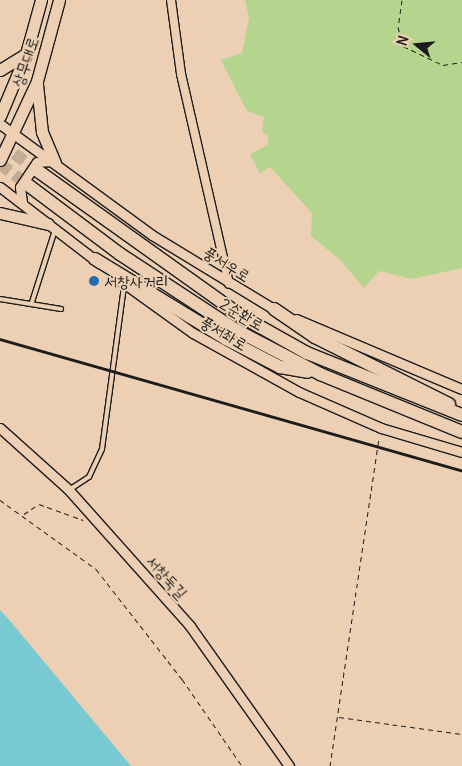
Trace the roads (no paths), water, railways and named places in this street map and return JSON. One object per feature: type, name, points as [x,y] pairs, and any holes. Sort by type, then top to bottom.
[{"type":"highway","name":"2순환로","points":[[38,171],[241,316],[308,353],[462,413]]},
{"type":"highway","name":"2순환로","points":[[28,185],[163,284],[236,330],[320,374],[462,432]]},
{"type":"highway","points":[[95,259],[265,359],[320,374]]},
{"type":"highway","points":[[274,309],[315,337],[399,376],[462,413]]},
{"type":"main road","name":"상무대로","points":[[0,116],[26,54],[41,0]]},
{"type":"main road","name":"상무대로","points":[[0,160],[14,134],[37,81],[59,0]]},
{"type":"main road","points":[[0,70],[26,54]]},
{"type":"main road","points":[[37,81],[42,132],[54,162]]},
{"type":"main road","points":[[0,213],[52,227]]},
{"type":"street","points":[[171,0],[181,74],[229,284]]},
{"type":"street","name":"풍서우로","points":[[0,124],[152,235],[229,284],[274,309],[462,389]]},
{"type":"street","points":[[23,203],[20,187],[37,162],[54,162]]},
{"type":"street","name":"풍서좌로","points":[[0,187],[125,284],[248,365],[381,428],[462,452]]},
{"type":"street","name":"서창둑길","points":[[0,428],[69,490],[190,626],[289,766]]},
{"type":"street","points":[[0,432],[11,438]]},
{"type":"lane","points":[[32,302],[52,227]]},
{"type":"lane","points":[[69,490],[89,477],[102,449],[125,284]]},
{"type":"lane","points":[[0,299],[32,302],[60,309]]},
{"type":"water","points":[[0,610],[11,622],[131,766],[0,766]]},
{"type":"tunnel","points":[[0,143],[38,171]]},
{"type":"tunnel","points":[[0,164],[28,185]]},
{"type":"railway","points":[[0,339],[462,471]]},
{"type":"place","name":"서창사거리","points":[[94,281]]}]
